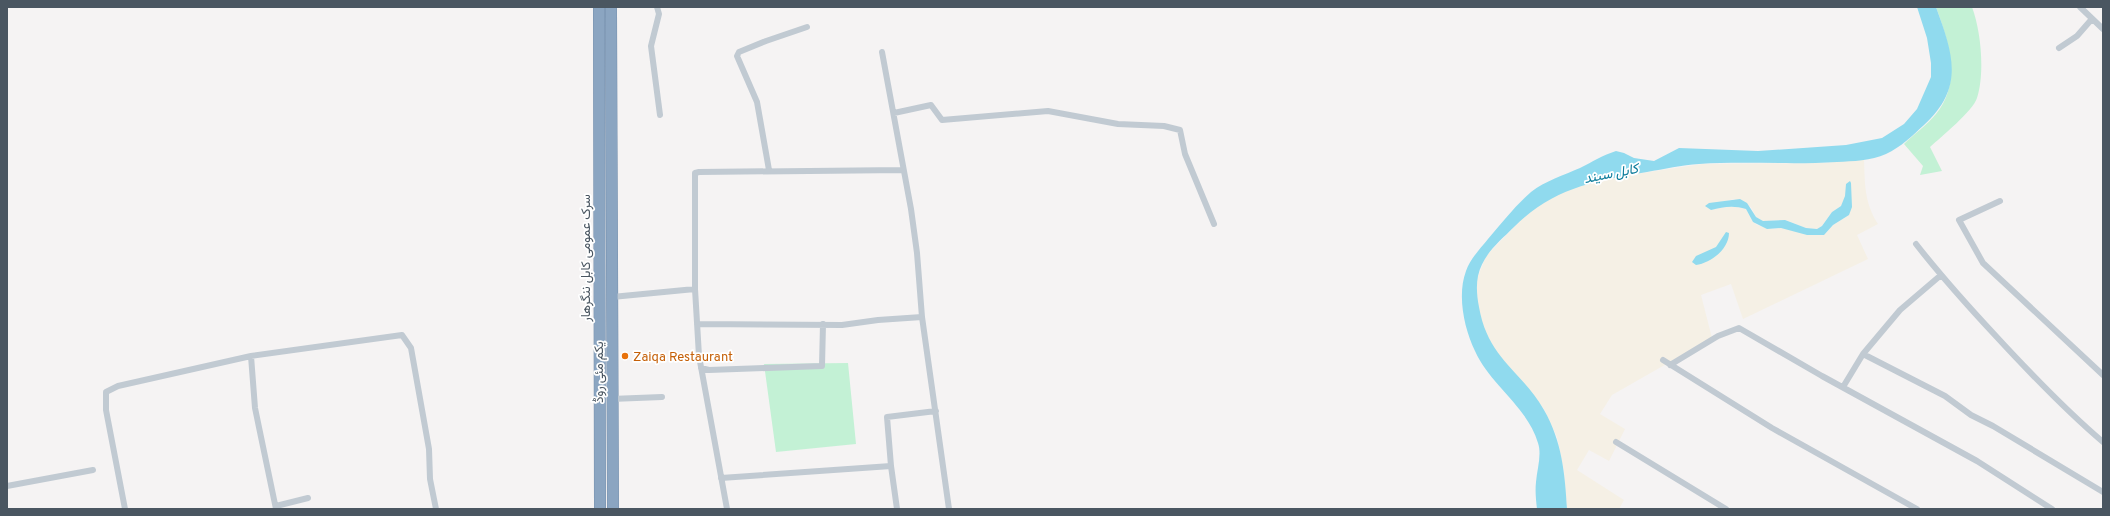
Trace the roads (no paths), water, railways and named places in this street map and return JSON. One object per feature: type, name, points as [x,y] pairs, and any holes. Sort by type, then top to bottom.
[{"type":"highway","name":"سرک عمومی کابل ننگرهار","points":[[599,7],[600,509]]},
{"type":"highway","name":"یکم مئی روڈ","points":[[611,7],[613,509]]},
{"type":"street","points":[[656,7],[659,14],[652,46],[660,115]]},
{"type":"street","points":[[2080,7],[2087,10],[2091,20],[2103,29]]},
{"type":"street","points":[[2059,48],[2077,36],[2091,20]]},
{"type":"street","points":[[769,170],[757,102],[737,56],[739,52],[807,27]]},
{"type":"street","points":[[882,52],[894,113],[917,253],[922,317],[949,509]]},
{"type":"street","points":[[894,113],[931,105],[942,120],[1048,111],[1118,124],[1164,126],[1180,130],[1185,154],[1214,224]]},
{"type":"street","points":[[727,509],[701,368],[695,289],[695,173],[769,170],[903,170]]},
{"type":"street","points":[[2000,201],[1959,220],[1983,263],[2103,375]]},
{"type":"street","points":[[1916,244],[1940,275],[2030,373],[2079,422],[2103,442]]},
{"type":"street","points":[[1843,387],[1863,354],[1900,310],[1940,275]]},
{"type":"street","points":[[612,297],[695,289]]},
{"type":"street","points":[[697,324],[842,324],[922,317]]},
{"type":"street","points":[[701,368],[709,370],[822,366],[823,324]]},
{"type":"street","points":[[1670,365],[1718,336],[1739,328],[1977,460],[2052,509]]},
{"type":"street","points":[[125,509],[106,410],[106,392],[118,386],[251,356],[402,334],[411,348],[429,449],[430,479],[436,509]]},
{"type":"street","points":[[1863,354],[1945,396],[1971,415],[2103,492]]},
{"type":"street","points":[[251,356],[255,408],[273,501],[276,508],[308,498]]},
{"type":"street","points":[[1662,360],[1772,428],[1917,509]]},
{"type":"street","points":[[612,399],[662,397]]},
{"type":"street","points":[[897,509],[891,466],[887,417],[936,411]]},
{"type":"street","points":[[1616,442],[1726,509]]},
{"type":"street","points":[[721,478],[891,466]]},
{"type":"street","points":[[7,486],[94,470]]},
{"type":"water","name":"کابل سيند","points":[[1917,7],[1936,7],[1947,40],[1950,55],[1952,69],[1950,83],[1946,97],[1937,111],[1911,137],[1891,151],[1874,158],[1862,160],[1820,163],[1716,163],[1673,167],[1609,179],[1575,188],[1544,203],[1529,214],[1497,243],[1484,261],[1478,276],[1478,303],[1483,325],[1497,352],[1535,396],[1544,410],[1559,446],[1564,470],[1567,509],[1537,509],[1536,489],[1539,448],[1533,430],[1526,418],[1490,375],[1482,363],[1471,342],[1465,322],[1462,301],[1463,280],[1470,262],[1476,254],[1509,215],[1536,188],[1548,181],[1616,151],[1634,158],[1654,161],[1679,148],[1758,151],[1846,145],[1882,138],[1904,124],[1917,109],[1931,77],[1931,63],[1927,38]]},
{"type":"water","points":[[1850,181],[1852,207],[1849,215],[1833,225],[1824,235],[1807,235],[1781,228],[1767,229],[1753,222],[1746,209],[1728,207],[1711,210],[1705,206],[1709,203],[1740,199],[1747,203],[1756,217],[1763,221],[1785,220],[1806,228],[1817,229],[1822,226],[1832,212],[1841,206],[1845,196],[1846,184]]},
{"type":"water","points":[[1726,232],[1729,233],[1728,239],[1723,250],[1702,264],[1696,265],[1692,262],[1696,256],[1716,247]]},
{"type":"place","name":"Zaiqa Restaurant","points":[[625,356]]}]
